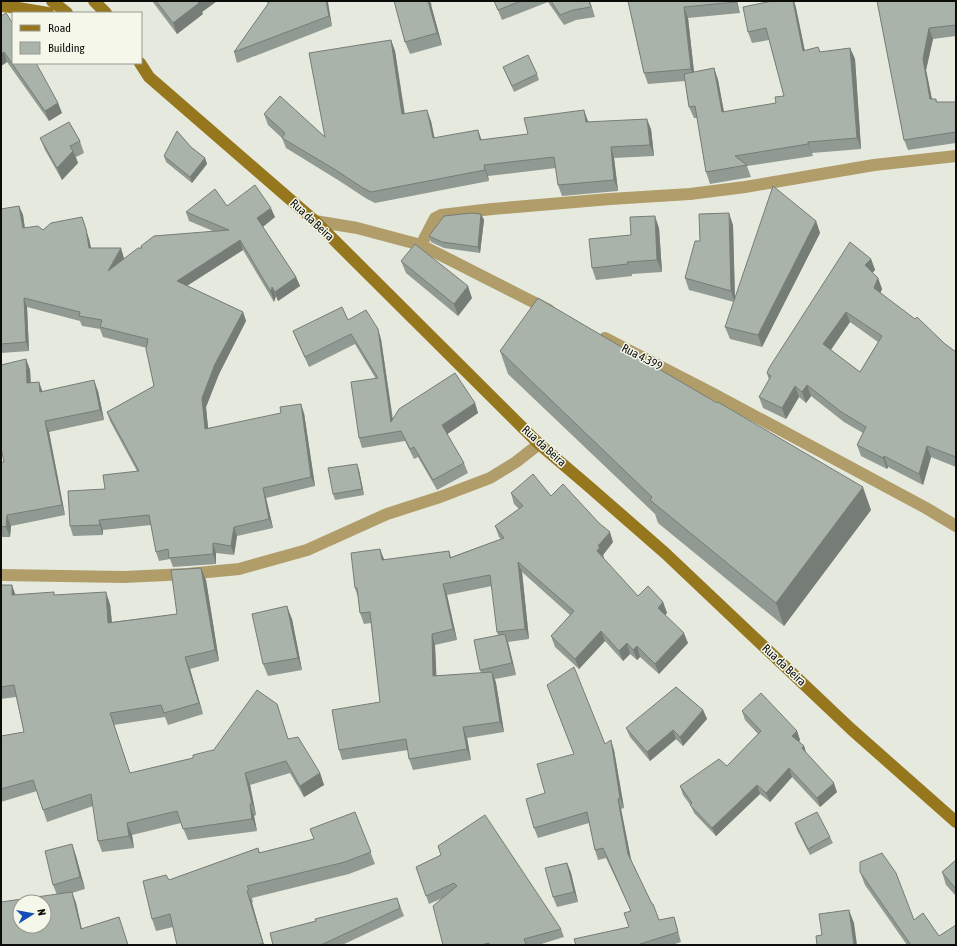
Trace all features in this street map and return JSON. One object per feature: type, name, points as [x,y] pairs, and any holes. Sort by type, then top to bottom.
[{"type":"main road","points":[[52,1],[66,12]]},
{"type":"main road","points":[[94,1],[106,12]]},
{"type":"main road","points":[[103,1],[107,12]]},
{"type":"main road","points":[[1,6],[41,12]]},
{"type":"main road","name":"Rua da Beira","points":[[141,64],[149,77],[315,221],[540,444],[665,553],[851,729],[956,822]]},
{"type":"street","points":[[421,245],[436,218],[441,215],[610,199],[690,194],[745,187],[874,165],[956,156]]},
{"type":"street","points":[[315,221],[357,228],[421,245],[562,316]]},
{"type":"street","name":"Rua 4.399","points":[[597,334],[710,392],[926,508],[956,526]]},
{"type":"street","points":[[1,575],[124,577],[186,574],[239,569],[307,550],[387,514],[490,478],[516,462],[540,444]]},
{"type":"building","points":[[156,1],[199,1],[199,3],[173,23]]},
{"type":"building","points":[[270,1],[326,1],[329,16],[234,52]]},
{"type":"building","points":[[394,1],[428,1],[437,33],[405,42]]},
{"type":"building","points":[[494,1],[521,1],[498,10]]},
{"type":"building","points":[[551,1],[589,1],[591,7],[573,10],[560,15]]},
{"type":"building","points":[[628,1],[736,2],[684,7],[691,69],[644,73]]},
{"type":"building","points":[[772,1],[793,1],[803,51],[818,47],[820,52],[850,48],[857,138],[808,142],[808,144],[735,156],[747,165],[706,172],[695,106],[689,107],[684,74],[714,68],[722,112],[776,103],[775,97],[784,96],[766,28],[748,32],[743,7]]},
{"type":"building","points":[[877,1],[956,1],[956,25],[929,28],[923,59],[930,99],[936,99],[936,102],[956,102],[956,132],[904,140]]},
{"type":"building","points":[[6,13],[12,22],[12,64],[4,52],[1,54],[1,16]]},
{"type":"building","points":[[391,40],[402,114],[427,110],[433,138],[478,130],[480,140],[528,134],[524,118],[584,110],[586,122],[647,119],[650,145],[611,147],[614,180],[558,185],[554,157],[484,165],[485,170],[371,192],[282,138],[285,133],[264,114],[280,96],[325,137],[309,53]]},
{"type":"building","points":[[528,55],[537,74],[512,86],[503,67]]},
{"type":"building","points":[[12,64],[37,64],[58,103],[45,111]]},
{"type":"building","points":[[69,122],[80,141],[70,146],[73,151],[57,168],[40,138]]},
{"type":"building","points":[[177,131],[191,147],[205,158],[190,177],[164,156]]},
{"type":"building","points":[[255,185],[271,208],[257,218],[296,277],[275,292],[272,287],[271,292],[240,240],[177,281],[243,312],[215,364],[202,398],[205,429],[281,413],[280,407],[301,404],[311,477],[263,488],[269,519],[234,527],[231,546],[213,543],[213,554],[169,558],[168,549],[156,552],[149,515],[99,520],[100,525],[70,526],[68,491],[105,489],[103,475],[139,471],[107,412],[154,386],[146,349],[148,339],[100,327],[102,320],[79,316],[80,312],[24,298],[26,342],[1,344],[1,209],[19,206],[23,228],[38,226],[43,230],[51,223],[82,217],[86,229],[89,248],[121,248],[108,271],[138,248],[142,248],[141,246],[154,236],[229,230],[186,212],[215,189],[227,206]]},
{"type":"building","points":[[773,186],[816,221],[758,335],[725,327]]},
{"type":"building","points":[[471,213],[481,214],[478,247],[442,242],[429,236],[444,216]]},
{"type":"building","points":[[729,213],[731,291],[685,278],[695,241],[700,241],[699,214]]},
{"type":"building","points":[[655,216],[657,260],[627,262],[628,264],[592,268],[589,239],[631,235],[630,217]]},
{"type":"building","points":[[850,242],[871,259],[865,265],[878,278],[874,288],[915,319],[917,317],[945,344],[956,352],[956,457],[927,446],[919,474],[884,456],[883,458],[857,445],[866,427],[840,411],[807,385],[802,392],[795,386],[782,408],[759,397],[771,376],[767,373]],"holes":[[[846,312],[882,336],[860,372],[823,344]]]},
{"type":"building","points":[[415,244],[468,286],[454,304],[401,261]]},
{"type":"building","points":[[538,298],[863,487],[776,603],[650,500],[652,497],[500,351]]},
{"type":"building","points":[[342,307],[348,320],[366,310],[378,329],[391,422],[399,409],[455,373],[475,403],[442,425],[464,463],[433,480],[414,447],[410,449],[401,431],[359,438],[351,382],[378,378],[351,334],[305,357],[293,331]]},
{"type":"building","points":[[26,359],[27,383],[39,382],[40,392],[94,380],[100,410],[45,421],[62,505],[7,515],[6,527],[1,526],[1,462],[4,462],[1,448],[1,365]]},
{"type":"building","points":[[357,464],[362,489],[333,494],[328,468]]},
{"type":"building","points":[[533,474],[551,496],[563,484],[599,523],[610,532],[598,546],[600,547],[597,551],[638,596],[648,586],[663,602],[658,608],[684,633],[655,664],[637,646],[633,650],[627,643],[619,651],[601,631],[575,659],[551,636],[574,611],[518,562],[525,629],[497,632],[490,575],[443,584],[453,629],[432,634],[433,676],[492,672],[500,722],[463,727],[467,749],[409,759],[406,739],[339,750],[332,710],[380,702],[370,612],[360,613],[357,588],[355,588],[351,553],[380,549],[382,560],[449,551],[450,558],[504,538],[495,526],[523,506],[511,493]]},
{"type":"building","points":[[201,568],[215,650],[185,657],[199,703],[164,713],[161,705],[110,713],[130,773],[193,758],[193,755],[213,751],[257,690],[277,704],[288,739],[298,737],[320,773],[300,786],[286,761],[245,773],[252,803],[250,804],[252,819],[183,829],[177,811],[127,823],[129,836],[98,841],[91,794],[43,810],[33,780],[1,789],[1,736],[24,732],[14,685],[1,687],[1,585],[12,585],[12,595],[54,592],[54,595],[106,592],[108,623],[177,614],[171,570]]},
{"type":"building","points":[[287,606],[298,658],[263,664],[252,614]]},
{"type":"building","points":[[505,634],[512,663],[480,670],[474,640]]},
{"type":"building","points":[[574,667],[605,744],[611,740],[620,798],[618,799],[628,854],[653,904],[659,920],[674,917],[678,932],[637,945],[576,945],[574,939],[629,927],[624,913],[631,911],[603,848],[595,850],[587,812],[534,828],[526,799],[545,793],[537,764],[574,754],[547,685]]},
{"type":"building","points":[[676,687],[703,710],[680,737],[673,730],[647,752],[626,728]]},
{"type":"building","points":[[761,693],[797,731],[792,736],[804,746],[802,748],[834,783],[817,798],[789,768],[766,793],[757,785],[712,828],[690,805],[692,803],[680,786],[719,759],[727,766],[761,731],[742,711]]},
{"type":"building","points":[[355,812],[371,852],[345,862],[247,886],[249,890],[247,891],[263,943],[257,945],[177,945],[170,914],[152,919],[143,881],[166,875],[169,880],[258,848],[259,853],[314,839],[310,829]]},
{"type":"building","points":[[817,812],[830,837],[808,849],[795,823]]},
{"type":"building","points":[[485,815],[561,929],[524,939],[526,944],[522,945],[490,945],[489,943],[481,945],[443,945],[433,906],[457,886],[454,883],[426,896],[416,867],[441,855],[438,846]]},
{"type":"building","points":[[72,844],[80,877],[53,885],[45,851]]},
{"type":"building","points":[[882,853],[896,873],[914,920],[923,913],[939,936],[956,925],[956,945],[911,945],[860,872],[860,862]]},
{"type":"building","points":[[956,860],[956,889],[942,872]]},
{"type":"building","points":[[567,863],[574,892],[553,897],[545,868]]},
{"type":"building","points":[[72,892],[81,929],[119,917],[128,945],[1,945],[1,902],[12,900],[12,934],[52,934],[52,895]]},
{"type":"building","points":[[397,898],[400,908],[321,945],[273,945],[270,933],[316,921],[315,919]]},
{"type":"building","points":[[849,910],[854,945],[817,945],[816,936],[822,935],[819,914]]}]
